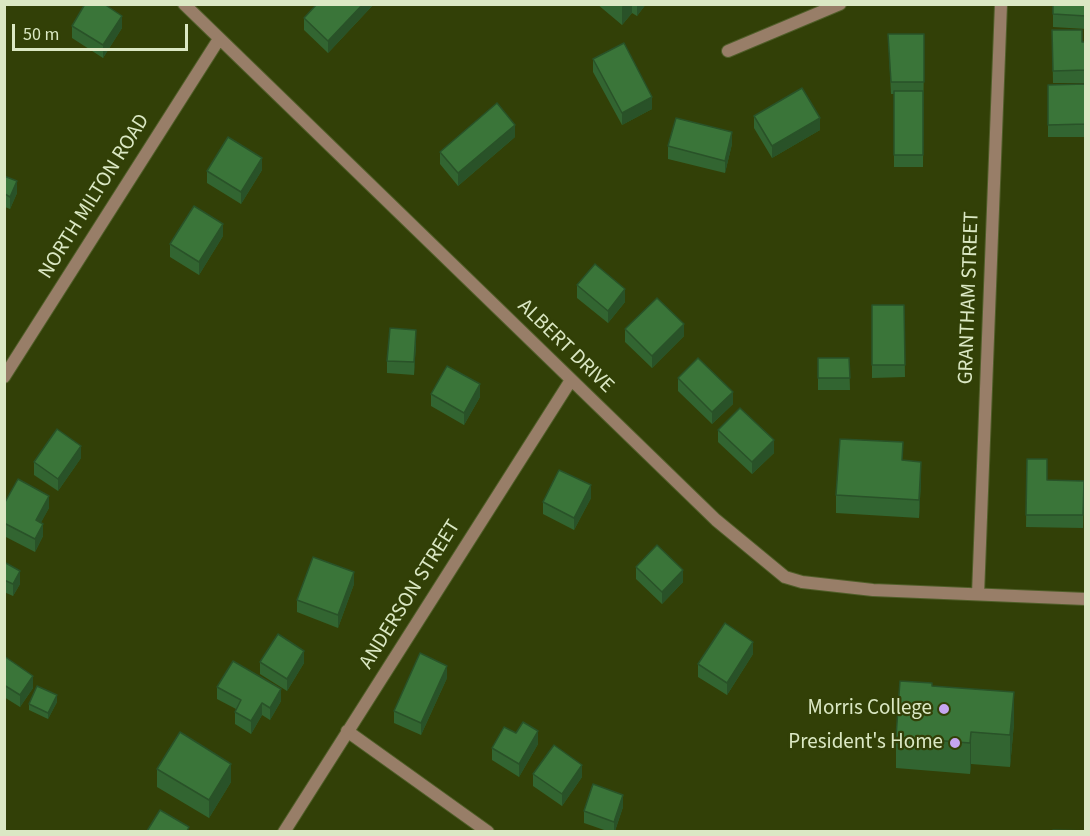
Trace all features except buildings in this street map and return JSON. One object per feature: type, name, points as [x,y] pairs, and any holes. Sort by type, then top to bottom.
[{"type":"street","name":"ALBERT DRIVE","points":[[184,4],[716,520],[785,577],[802,582],[873,590],[1086,599]]},
{"type":"street","points":[[728,51],[840,4]]},
{"type":"street","name":"GRANTHAM STREET","points":[[978,594],[1001,4]]},
{"type":"street","name":"NORTH MILTON ROAD","points":[[4,377],[219,39]]},
{"type":"street","name":"ANDERSON STREET","points":[[284,831],[571,380]]},
{"type":"street","points":[[347,732],[488,831]]},
{"type":"place","name":"Morris College","points":[[944,709]]},
{"type":"place","name":"President's Home","points":[[955,743]]}]
